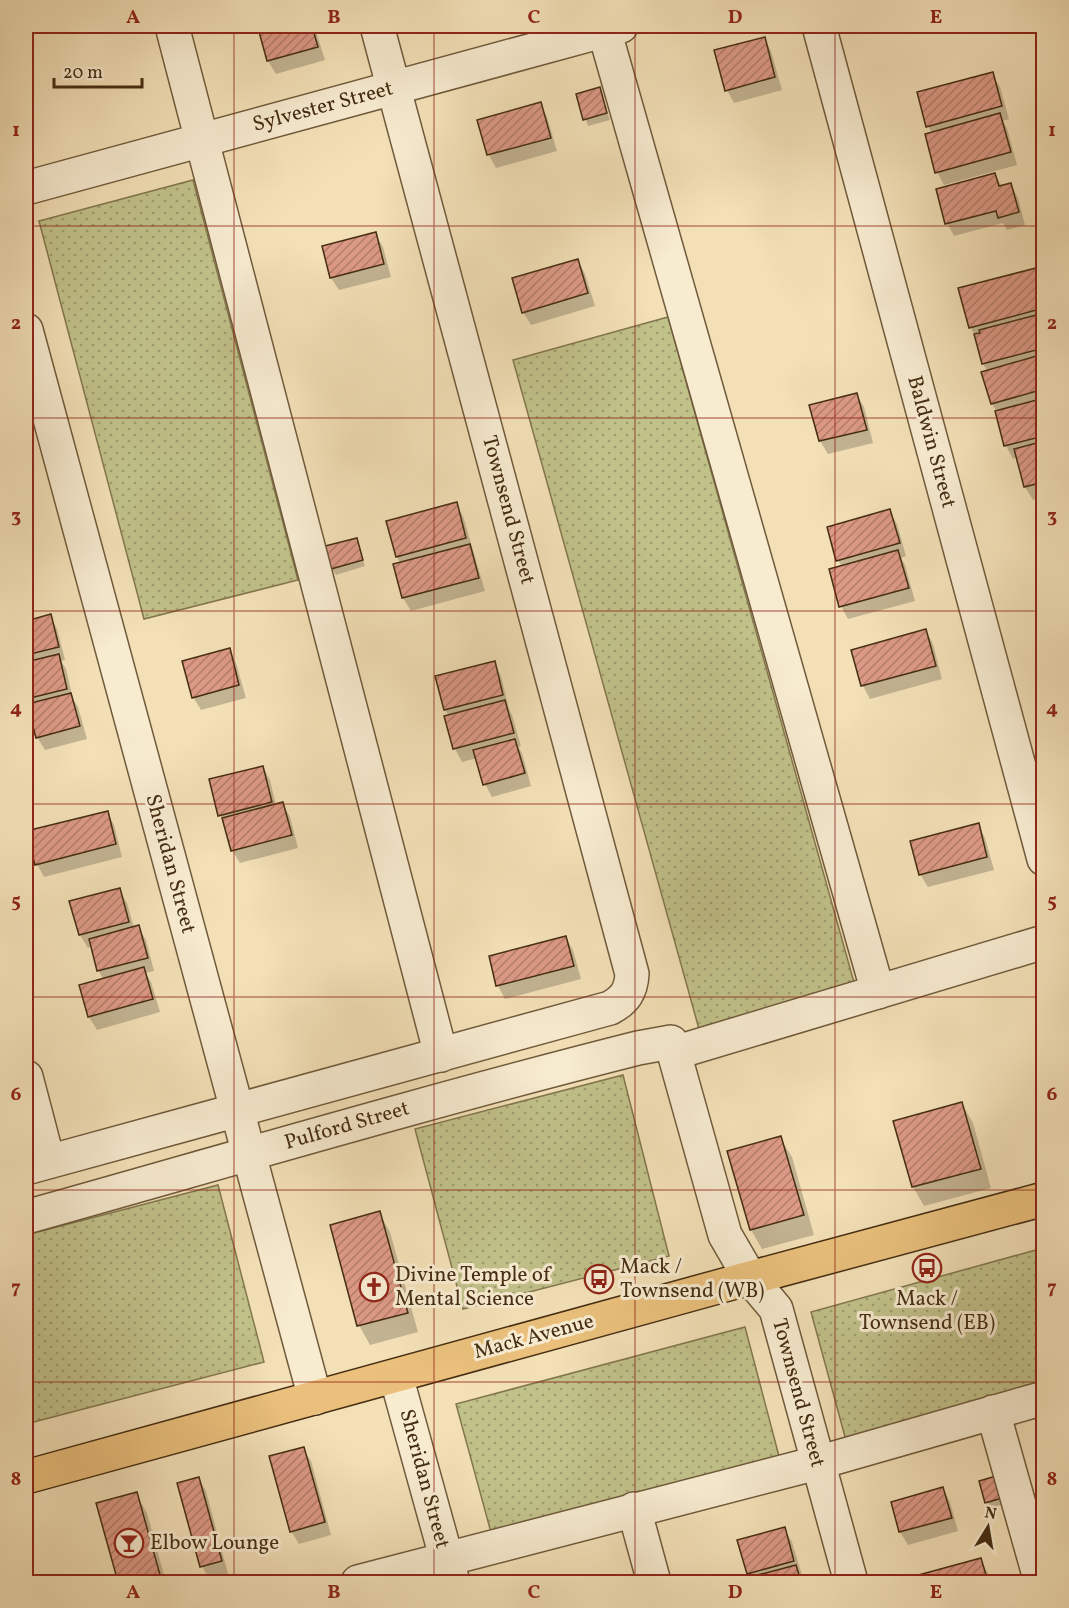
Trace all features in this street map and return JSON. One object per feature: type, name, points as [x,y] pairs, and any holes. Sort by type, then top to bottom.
[{"type":"main road","name":"Mack Avenue","points":[[26,1477],[1044,1199]]},
{"type":"street","points":[[172,26],[441,1055]]},
{"type":"street","name":"Townsend Street","points":[[377,26],[632,974],[632,984],[628,994]]},
{"type":"street","name":"Baldwin Street","points":[[819,26],[1044,860]]},
{"type":"street","points":[[609,27],[878,992]]},
{"type":"street","name":"Sylvester Street","points":[[26,188],[609,27]]},
{"type":"street","name":"Sheridan Street","points":[[26,330],[315,1398]]},
{"type":"street","name":"Pulford Street","points":[[26,1217],[394,1112],[630,1050],[673,1048],[878,992],[1044,942]]},
{"type":"street","name":"Pulford Street","points":[[37,1165],[610,1008],[621,1002],[628,994]]},
{"type":"street","name":"Townsend Street","points":[[673,1048],[725,1235],[750,1278],[776,1310],[850,1582]]},
{"type":"street","points":[[26,1077],[37,1165]]},
{"type":"street","name":"Sheridan Street","points":[[396,1376],[450,1571]]},
{"type":"street","points":[[358,1582],[450,1571],[634,1509],[817,1463],[1044,1398]]},
{"type":"street","points":[[993,1412],[1041,1582]]},
{"type":"street","points":[[634,1509],[654,1582]]},
{"type":"green space","points":[[193,180],[298,580],[144,619],[39,221]]},
{"type":"green space","points":[[668,317],[855,986],[699,1029],[513,360]]},
{"type":"green space","points":[[623,1075],[669,1256],[463,1309],[415,1129]]},
{"type":"green space","points":[[218,1185],[264,1362],[26,1424],[26,1235]]},
{"type":"green space","points":[[1043,1248],[1043,1390],[847,1444],[811,1312]]},
{"type":"green space","points":[[745,1327],[780,1460],[492,1536],[456,1404]]},
{"type":"building","points":[[312,26],[318,47],[267,61],[258,28]]},
{"type":"building","points":[[765,37],[775,77],[725,91],[714,50]]},
{"type":"building","points":[[993,72],[1002,106],[926,127],[917,92]]},
{"type":"building","points":[[600,87],[607,113],[583,120],[576,94]]},
{"type":"building","points":[[541,102],[551,138],[487,155],[477,120]]},
{"type":"building","points":[[1000,113],[1011,152],[935,173],[925,134]]},
{"type":"building","points":[[995,173],[999,186],[1011,183],[1019,212],[998,218],[996,211],[945,224],[936,189]]},
{"type":"building","points":[[376,232],[384,264],[330,278],[322,246]]},
{"type":"building","points":[[578,259],[588,293],[522,313],[512,278]]},
{"type":"building","points":[[1040,267],[1044,281],[1044,308],[969,328],[958,288]]},
{"type":"building","points":[[1044,313],[1044,348],[982,364],[974,334],[980,333],[979,330]]},
{"type":"building","points":[[1040,355],[1044,369],[1044,389],[991,404],[981,372]]},
{"type":"building","points":[[857,393],[867,430],[819,441],[809,405]]},
{"type":"building","points":[[1044,398],[1044,436],[1004,446],[995,411]]},
{"type":"building","points":[[1044,441],[1044,482],[1024,487],[1014,449]]},
{"type":"building","points":[[457,502],[466,538],[396,557],[386,521]]},
{"type":"building","points":[[890,509],[900,543],[836,561],[827,527]]},
{"type":"building","points":[[357,538],[363,560],[331,569],[325,546]]},
{"type":"building","points":[[470,544],[479,578],[402,598],[393,564]]},
{"type":"building","points":[[898,550],[909,588],[839,607],[829,569]]},
{"type":"building","points":[[51,614],[59,647],[26,655],[26,621]]},
{"type":"building","points":[[926,629],[936,666],[861,686],[851,650]]},
{"type":"building","points":[[230,648],[239,685],[192,698],[182,661]]},
{"type":"building","points":[[59,654],[67,689],[26,699],[26,662]]},
{"type":"building","points":[[495,661],[503,695],[444,710],[435,676]]},
{"type":"building","points":[[71,693],[80,726],[36,738],[27,704]]},
{"type":"building","points":[[505,700],[514,733],[453,749],[444,716]]},
{"type":"building","points":[[515,739],[525,773],[483,785],[473,750]]},
{"type":"building","points":[[263,766],[272,802],[218,816],[209,779]]},
{"type":"building","points":[[283,802],[292,835],[231,851],[222,818]]},
{"type":"building","points":[[108,811],[116,844],[35,865],[26,831]]},
{"type":"building","points":[[979,823],[987,857],[919,875],[910,841]]},
{"type":"building","points":[[120,888],[129,922],[79,935],[69,901]]},
{"type":"building","points":[[139,925],[148,958],[97,971],[89,939]]},
{"type":"building","points":[[566,936],[574,966],[496,986],[489,956]]},
{"type":"building","points":[[144,967],[153,999],[88,1017],[79,985]]},
{"type":"building","points":[[962,1102],[981,1169],[912,1187],[893,1121]]},
{"type":"building","points":[[781,1136],[804,1215],[750,1230],[727,1151]]},
{"type":"building","name":"Divine Temple of Mental Science","points":[[380,1211],[408,1313],[357,1326],[330,1225]]},
{"type":"building","points":[[304,1447],[325,1522],[290,1532],[269,1456]]},
{"type":"building","points":[[1003,1474],[1009,1496],[985,1503],[979,1481]]},
{"type":"building","points":[[199,1477],[222,1561],[200,1567],[177,1483]]},
{"type":"building","points":[[943,1487],[952,1518],[899,1532],[891,1502]]},
{"type":"building","name":"Elbow Lounge","points":[[137,1492],[162,1582],[118,1582],[96,1503]]},
{"type":"building","points":[[785,1527],[794,1561],[747,1574],[737,1540]]},
{"type":"building","points":[[981,1558],[988,1582],[913,1582],[911,1577]]},
{"type":"building","points":[[796,1565],[801,1582],[735,1581]]},
{"type":"place","name":"Mack / Townsend (EB)","points":[[927,1268]]},
{"type":"place","name":"Mack / Townsend (WB)","points":[[599,1279]]},
{"type":"place","name":"Divine Temple of Mental Science","points":[[374,1287]]},
{"type":"place","name":"Elbow Lounge","points":[[129,1543]]}]
